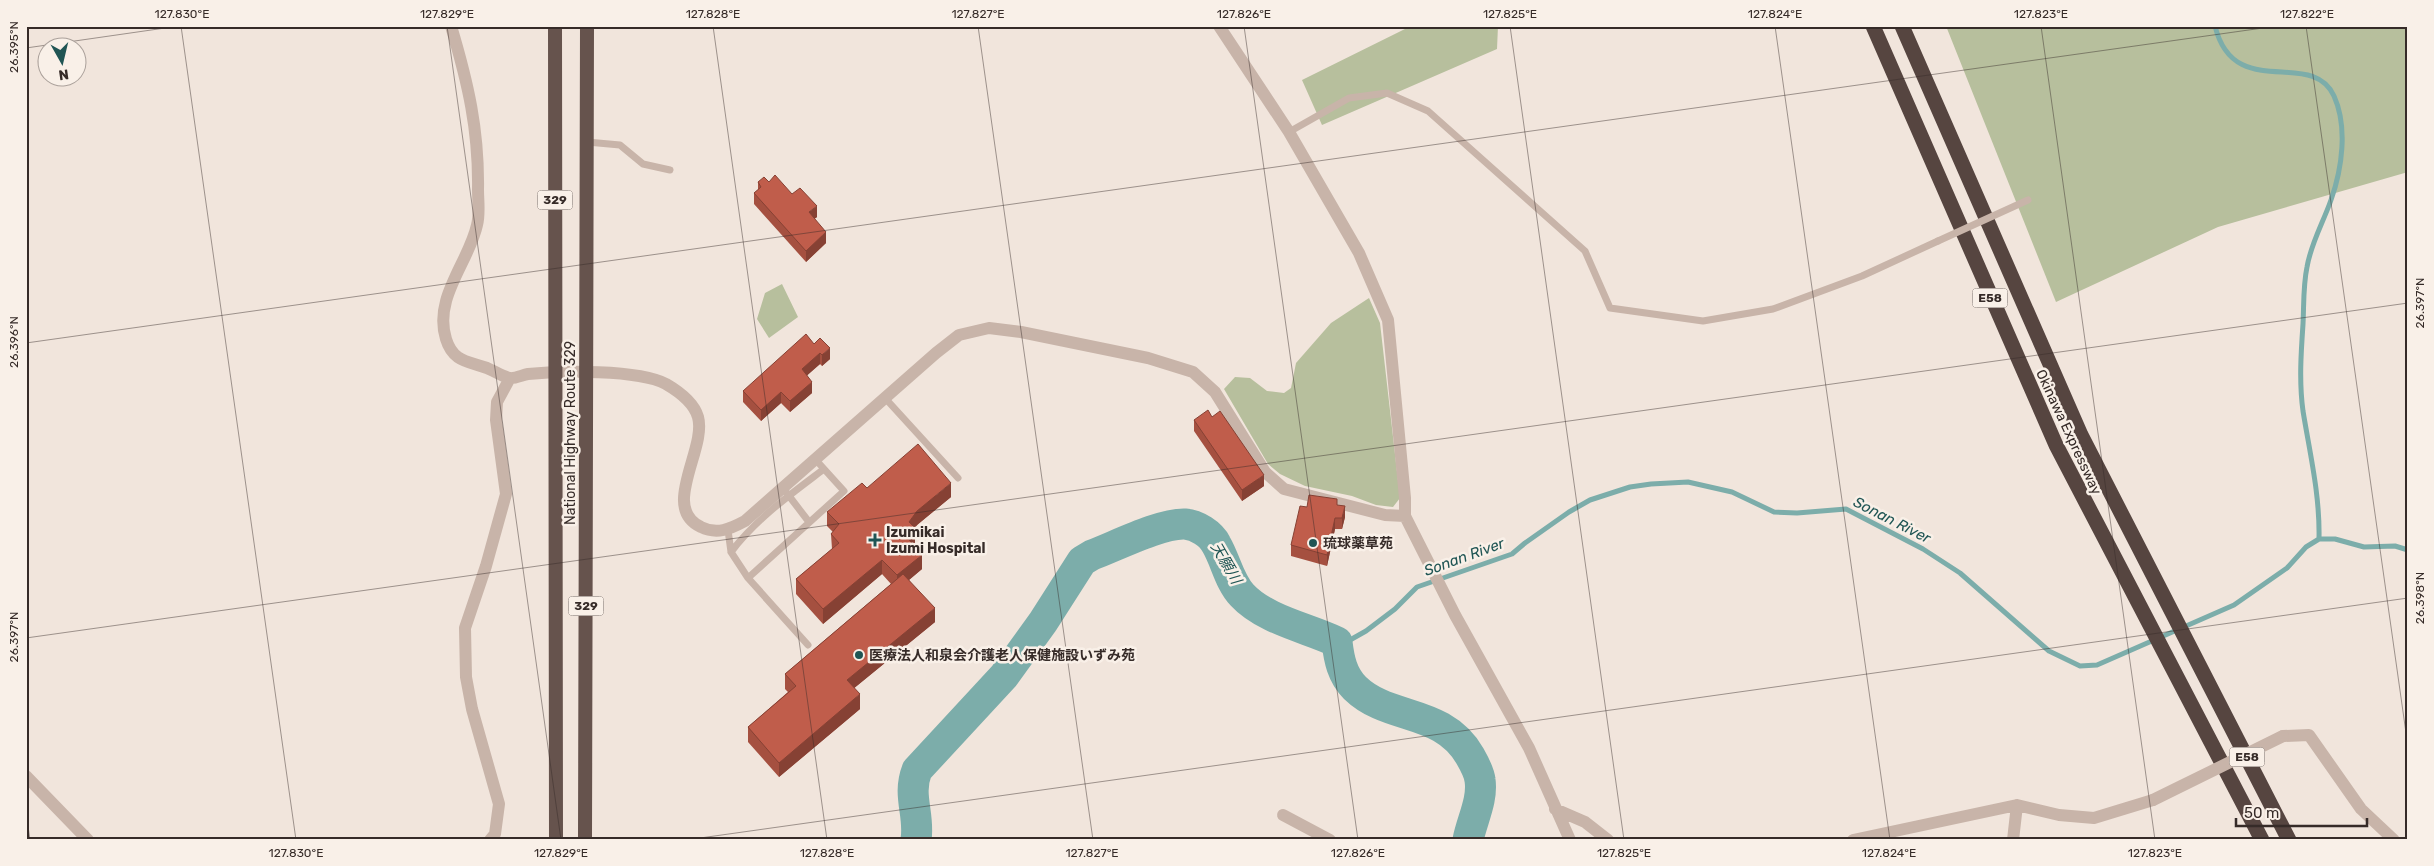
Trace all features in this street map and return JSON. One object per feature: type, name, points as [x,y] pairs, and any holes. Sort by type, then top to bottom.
[{"type":"highway","name":"National Highway Route 329","points":[[555,26],[556,840]]},
{"type":"highway","name":"National Highway Route 329","points":[[585,840],[587,26]]},
{"type":"highway","name":"Okinawa Expressway","points":[[1873,26],[2052,436],[2262,840]]},
{"type":"highway","name":"Okinawa Expressway","points":[[1902,26],[2077,427],[2289,840]]},
{"type":"street","points":[[450,26],[466,78],[478,152],[478,179],[477,225],[446,300],[444,320],[446,338],[454,354],[465,363],[486,368],[510,378],[527,374],[614,373],[650,378],[665,384],[681,394],[694,408],[698,417],[697,444],[684,489],[683,507],[693,524],[710,531],[728,530],[744,521],[786,492],[820,464],[885,398],[958,335],[989,328],[1021,332],[1148,358],[1193,372],[1215,392],[1265,472],[1284,489],[1385,515],[1405,516]]},
{"type":"street","points":[[1219,26],[1289,132],[1359,253],[1388,320],[1405,498],[1405,516],[1455,615],[1529,748],[1570,840]]},
{"type":"street","points":[[490,840],[495,834],[498,804],[472,709],[466,678],[465,628],[486,566],[506,494],[496,420],[497,402],[510,378]]},
{"type":"street","points":[[1854,840],[2018,805],[2059,815],[2094,818],[2153,800],[2283,736],[2309,735],[2361,809],[2394,840]]},
{"type":"street","points":[[26,776],[88,840]]},
{"type":"street","points":[[2012,840],[2018,805]]},
{"type":"street","points":[[1555,809],[1585,822],[1608,840]]},
{"type":"street","points":[[1283,815],[1330,840]]},
{"type":"lane","points":[[1289,132],[1349,98],[1387,93],[1428,110],[1586,251],[1610,308],[1703,321],[1774,309],[1862,276],[2028,200]]},
{"type":"lane","points":[[587,142],[620,145],[642,164],[670,170]]},
{"type":"lane","points":[[885,398],[958,478]]},
{"type":"lane","points":[[748,578],[844,491],[820,464]]},
{"type":"lane","points":[[731,552],[745,533],[786,492],[809,522]]},
{"type":"lane","points":[[728,530],[731,552],[748,578],[808,645]]},
{"type":"green space","points":[[1411,26],[1498,26],[1497,49],[1322,125],[1302,80]]},
{"type":"green space","points":[[1946,26],[2408,26],[2408,172],[2218,227],[2056,302]]},
{"type":"green space","points":[[782,284],[798,317],[769,338],[757,319],[765,293]]},
{"type":"green space","points":[[1369,298],[1380,323],[1400,498],[1393,507],[1376,505],[1352,496],[1305,486],[1280,474],[1268,464],[1224,389],[1235,377],[1250,378],[1267,391],[1284,393],[1291,388],[1296,363],[1331,323]]},
{"type":"building","points":[[775,175],[792,194],[800,188],[817,206],[809,212],[826,232],[806,251],[754,193],[761,187],[758,182],[764,177],[769,182]]},
{"type":"building","points":[[806,334],[814,344],[820,338],[830,348],[822,355],[820,353],[802,369],[812,382],[790,401],[781,392],[761,410],[743,391]]},
{"type":"building","points":[[1208,410],[1212,417],[1220,411],[1264,475],[1242,490],[1194,420]]},
{"type":"building","name":"Izumikai Izumi Hospital","points":[[918,444],[951,483],[917,511],[909,522],[915,528],[906,536],[922,555],[897,575],[882,560],[823,609],[796,579],[839,543],[831,534],[839,524],[827,512],[862,483],[867,488]]},
{"type":"building","name":"琉球薬草苑","points":[[1309,495],[1337,499],[1337,505],[1345,506],[1342,518],[1335,518],[1327,555],[1291,545],[1300,506],[1307,507]]},
{"type":"building","name":"医療法人和泉会介護老人保健施設いずみ苑","points":[[903,574],[935,608],[847,680],[860,694],[779,763],[748,727],[796,686],[785,674]]},
{"type":"waterway","points":[[2215,26],[2225,49],[2239,63],[2255,69],[2309,75],[2323,82],[2334,96],[2341,121],[2342,148],[2338,175],[2331,200],[2311,250],[2304,288],[2301,389],[2316,491],[2319,539]]},
{"type":"waterway","name":"Sonan River","points":[[1337,642],[1350,640],[1366,631],[1395,609],[1417,587],[1512,554],[1569,512],[1590,500],[1630,487],[1651,484],[1688,482],[1732,492],[1774,512],[1797,513],[1846,509],[1923,549],[1960,573],[2049,651],[2080,666],[2097,665],[2234,605],[2287,568],[2306,547],[2319,539],[2335,539],[2364,547],[2395,546],[2408,550]]},
{"type":"waterway","name":"天願川","points":[[916,840],[917,831],[913,788],[917,770],[1004,676],[1043,622],[1082,561],[1092,555],[1151,531],[1185,524],[1199,528],[1214,540],[1234,584],[1251,604],[1287,623],[1337,642],[1342,666],[1347,678],[1355,688],[1383,706],[1430,722],[1445,730],[1458,741],[1473,762],[1481,788],[1468,840]]},
{"type":"place","name":"Izumikai Izumi Hospital","points":[[875,540]]},
{"type":"place","name":"琉球薬草苑","points":[[1313,543]]},
{"type":"place","name":"医療法人和泉会介護老人保健施設いずみ苑","points":[[859,655]]}]
